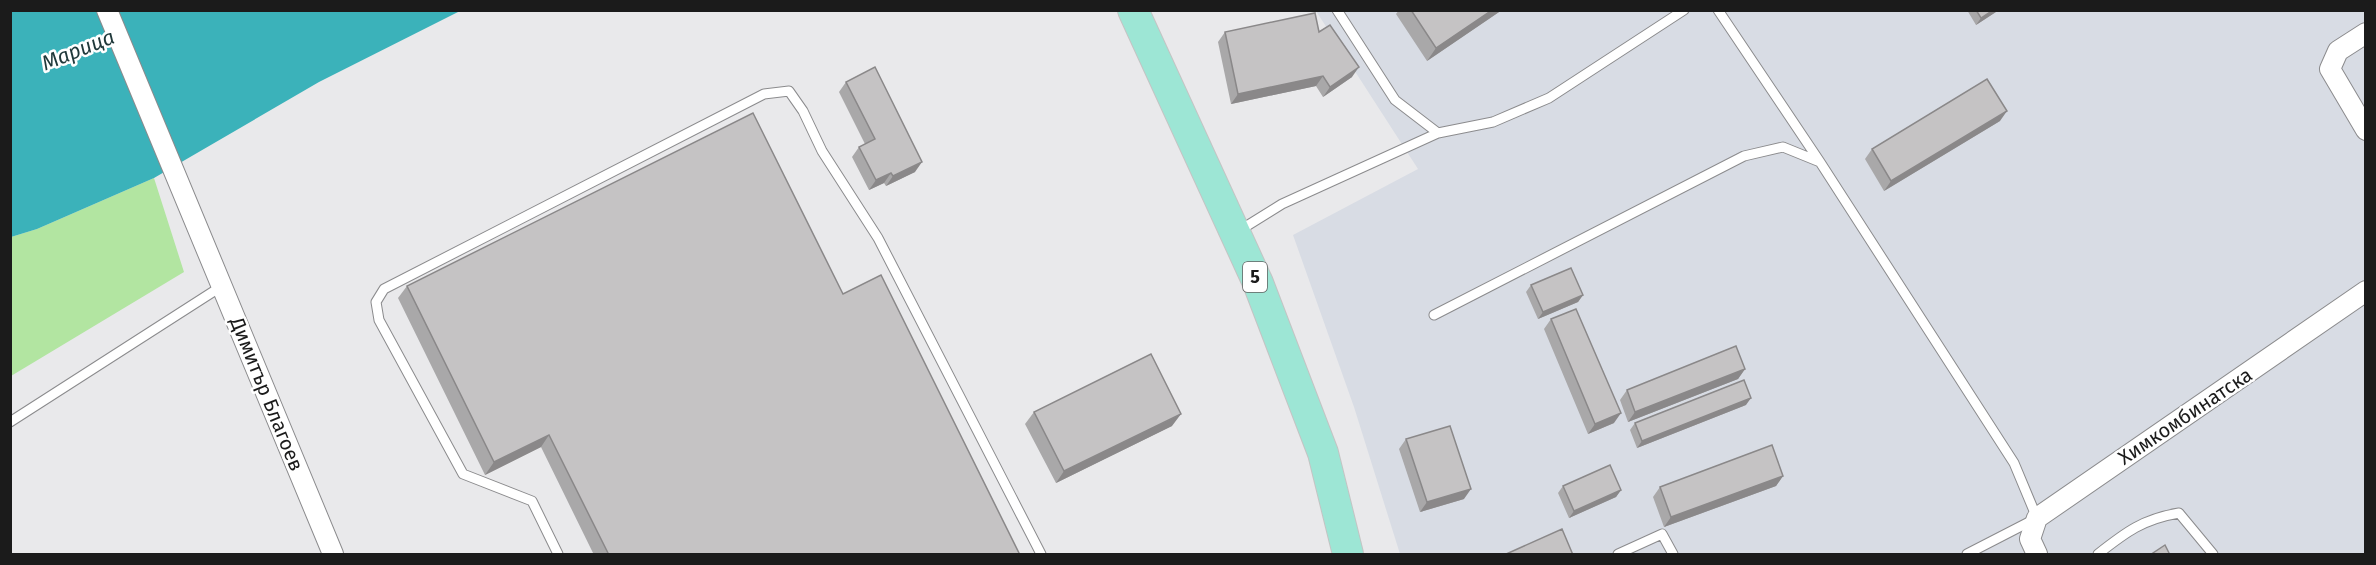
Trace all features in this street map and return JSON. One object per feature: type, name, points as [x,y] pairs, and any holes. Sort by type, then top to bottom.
[{"type":"main road","name":"5","points":[[1133,10],[1258,283],[1323,453],[1348,555]]},
{"type":"street","name":"Димитър Благоев","points":[[107,10],[333,555]]},
{"type":"street","points":[[2366,33],[2338,51],[2330,69],[2366,130]]},
{"type":"street","name":"Химкомбинатска","points":[[2037,518],[2366,291]]},
{"type":"street","points":[[2037,518],[2030,539],[2037,555]]},
{"type":"lane","points":[[1337,10],[1395,100],[1438,133]]},
{"type":"lane","points":[[1235,233],[1282,204],[1438,133],[1493,122],[1549,98],[1684,10]]},
{"type":"lane","points":[[1718,10],[1820,162],[2014,463],[2037,518],[1967,555]]},
{"type":"lane","points":[[558,555],[532,501],[463,474],[379,320],[376,302],[384,289],[764,94],[789,92],[803,111],[822,150],[878,238],[1041,555]]},
{"type":"lane","points":[[1434,315],[1744,156],[1783,147],[1820,162]]},
{"type":"lane","points":[[10,422],[222,286]]},
{"type":"lane","points":[[2098,555],[2126,532],[2152,518],[2179,513],[2213,555]]},
{"type":"lane","points":[[1618,555],[1662,534],[1672,555]]},
{"type":"shaded area","points":[[1316,11],[2365,11],[2365,554],[1400,554],[1354,407],[1293,235],[1418,169]]},
{"type":"green space","points":[[154,178],[184,272],[11,376],[11,237],[37,229]]},
{"type":"water","name":"Марица","points":[[11,11],[460,11],[319,82],[154,178],[37,229],[11,237]]},
{"type":"building","points":[[1411,10],[1492,10],[1436,48]]},
{"type":"building","points":[[1976,10],[1993,10],[1981,18]]},
{"type":"building","points":[[1315,13],[1319,32],[1330,25],[1359,67],[1330,87],[1323,76],[1238,94],[1225,32]]},
{"type":"building","points":[[875,67],[922,162],[893,176],[891,173],[876,180],[859,147],[875,139],[846,82]]},
{"type":"building","points":[[1987,79],[2007,111],[1891,181],[1872,149]]},
{"type":"building","points":[[753,113],[843,294],[881,275],[1020,555],[609,555],[549,435],[494,462],[407,286]]},
{"type":"building","points":[[1571,268],[1583,295],[1543,312],[1531,285]]},
{"type":"building","points":[[1576,309],[1621,413],[1595,424],[1551,319]]},
{"type":"building","points":[[1736,346],[1745,369],[1635,412],[1627,390]]},
{"type":"building","points":[[1151,354],[1181,414],[1064,471],[1034,412]]},
{"type":"building","points":[[1744,380],[1751,398],[1642,441],[1635,423]]},
{"type":"building","points":[[1450,426],[1471,489],[1427,502],[1406,439]]},
{"type":"building","points":[[1772,445],[1783,476],[1671,517],[1660,487]]},
{"type":"building","points":[[1610,465],[1621,490],[1574,511],[1563,486]]},
{"type":"building","points":[[1562,529],[1573,555],[1504,555]]},
{"type":"building","points":[[2165,545],[2170,555],[2150,555]]}]
